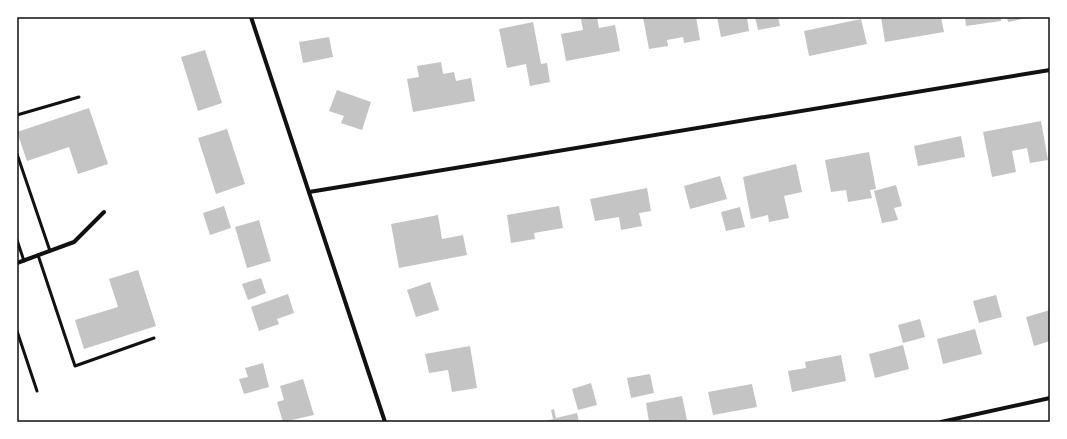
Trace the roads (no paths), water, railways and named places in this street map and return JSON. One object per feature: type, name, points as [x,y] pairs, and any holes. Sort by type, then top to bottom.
[{"type":"street","points":[[251,17],[386,422]]},
{"type":"street","points":[[309,192],[1050,70]]},
{"type":"street","points":[[17,264],[74,242],[104,212]]},
{"type":"street","points":[[941,422],[1050,398]]},
{"type":"lane","points":[[17,114],[79,97]]},
{"type":"lane","points":[[17,154],[50,251]]},
{"type":"lane","points":[[17,240],[24,261]]},
{"type":"lane","points":[[38,255],[75,366],[154,338]]},
{"type":"lane","points":[[17,331],[37,391]]}]
